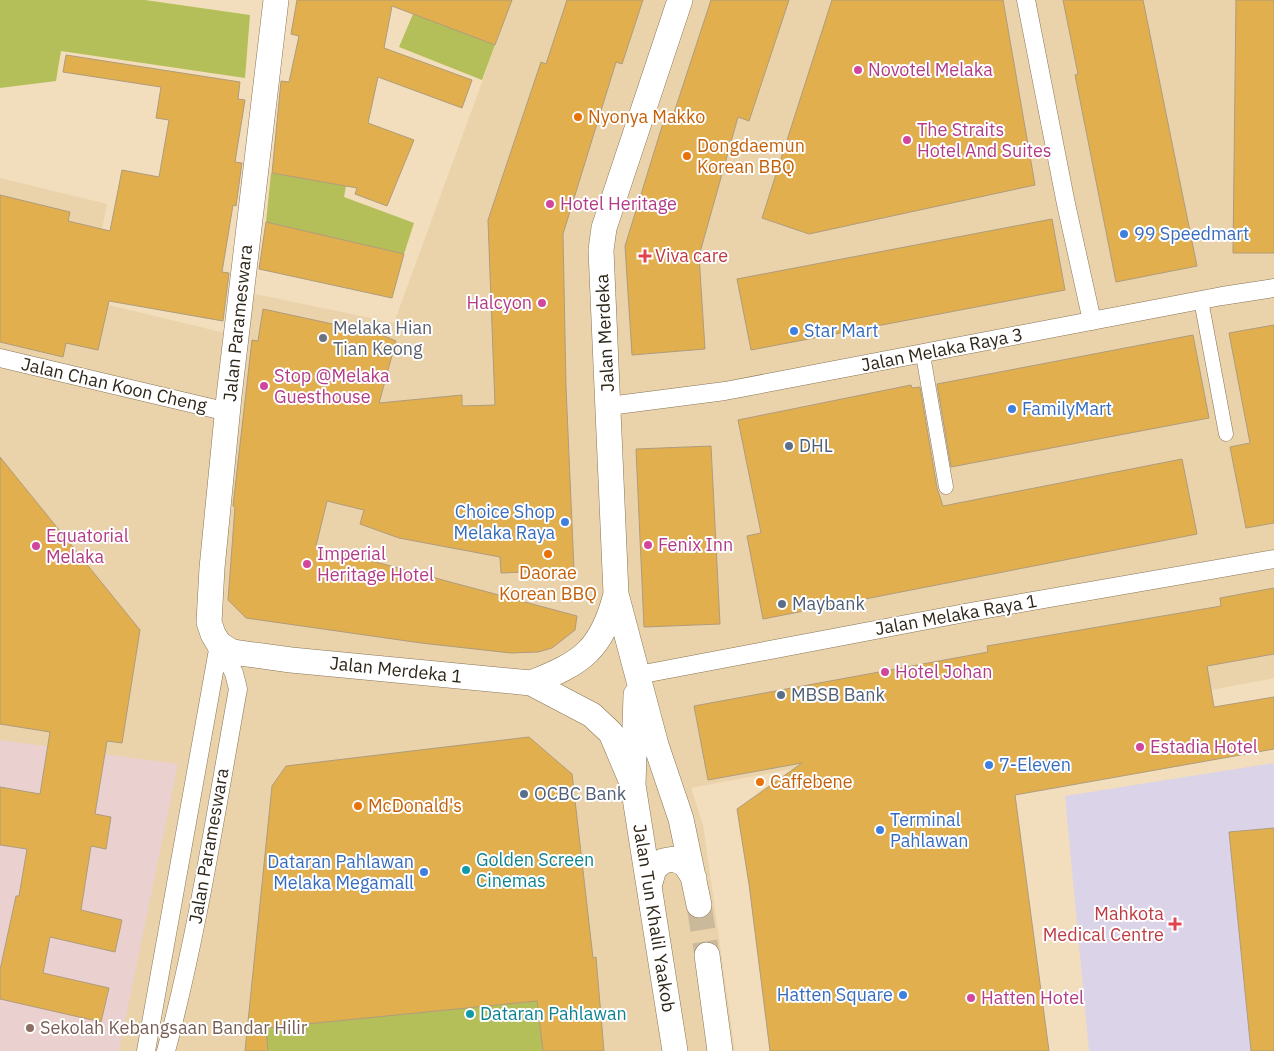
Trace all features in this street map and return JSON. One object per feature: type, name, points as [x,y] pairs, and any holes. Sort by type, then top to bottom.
[{"type":"main road","name":"Jalan Parameswara","points":[[219,644],[209,622],[228,412],[276,0]]},
{"type":"main road","name":"Jalan Merdeka","points":[[638,675],[616,594],[601,250],[604,228],[680,0]]},
{"type":"main road","name":"Jalan Merdeka 1","points":[[531,683],[565,669],[582,658],[609,622],[616,594]]},
{"type":"main road","name":"Jalan Merdeka 1","points":[[219,644],[232,652],[262,656],[531,683],[592,715],[611,733],[633,785]]},
{"type":"main road","points":[[633,785],[633,734],[638,675]]},
{"type":"main road","points":[[638,675],[656,745],[675,797],[699,906]]},
{"type":"main road","name":"Jalan Tun Khalil Yaakob","points":[[633,785],[675,1051]]},
{"type":"main road","points":[[649,886],[654,870],[663,862],[674,859],[685,864],[694,878]]},
{"type":"main road","points":[[707,955],[720,1051]]},
{"type":"street","points":[[1026,0],[1066,204],[1092,322]]},
{"type":"street","name":"Jalan Melaka Raya 3","points":[[609,406],[725,391],[922,355],[1201,300],[1274,288]]},
{"type":"street","points":[[1201,300],[1226,434]]},
{"type":"street","points":[[922,355],[946,487]]},
{"type":"street","name":"Jalan Chan Koon Cheng","points":[[0,358],[228,412]]},
{"type":"street","name":"Jalan Melaka Raya 1","points":[[638,675],[960,614],[1274,559]]},
{"type":"street","name":"Jalan Parameswara","points":[[146,1051],[219,644]]},
{"type":"street","name":"Jalan Parameswara","points":[[166,1051],[179,1004],[196,919],[238,688],[234,673],[219,644]]},
{"type":"shaded area","points":[[512,0],[1274,0],[1274,678],[691,788],[703,825],[735,1051],[0,1051],[0,178],[107,204],[88,300],[225,333],[246,292],[394,323]]},
{"type":"shaded area","points":[[0,740],[178,764],[119,1051],[0,1051]]},
{"type":"shaded area","name":"Mahkota Medical Centre","points":[[1274,763],[1274,1051],[1089,1051],[1065,796]]},
{"type":"green space","points":[[0,0],[145,0],[250,15],[245,78],[61,51],[56,81],[0,88]]},
{"type":"green space","points":[[413,14],[495,45],[482,80],[399,47]]},
{"type":"green space","points":[[271,173],[346,186],[344,197],[414,223],[404,254],[266,222]]},
{"type":"green space","name":"Dataran Pahlawan","points":[[537,1001],[543,1051],[268,1051],[266,1028]]},
{"type":"building","points":[[297,0],[512,0],[495,45],[392,6],[384,48],[472,80],[462,108],[378,77],[368,123],[414,140],[387,206],[355,194],[357,188],[272,173],[281,81],[289,82],[299,36],[291,34]]},
{"type":"building","points":[[567,0],[643,0],[622,64],[616,62],[563,234],[566,387],[574,570],[501,573],[500,557],[399,538],[360,524],[364,510],[327,501],[316,546],[577,616],[575,630],[552,648],[538,652],[511,653],[421,643],[246,618],[228,600],[235,507],[233,506],[252,340],[258,341],[263,309],[379,334],[396,341],[379,403],[462,395],[462,406],[495,405],[488,220],[541,62],[546,64]]},
{"type":"building","points":[[711,0],[789,0],[749,121],[738,117],[699,256],[705,349],[632,355],[625,246],[664,120],[671,122]]},
{"type":"building","name":"The Straits Hotel And Suites","points":[[832,0],[1003,0],[1035,185],[809,234],[762,218]]},
{"type":"building","points":[[1063,0],[1143,0],[1197,266],[1116,282],[1075,75],[1078,74]]},
{"type":"building","points":[[1236,0],[1274,0],[1274,253],[1233,253]]},
{"type":"building","points":[[66,55],[240,82],[238,99],[245,100],[235,162],[242,163],[236,206],[233,205],[222,272],[229,273],[223,321],[109,301],[98,350],[66,343],[63,357],[0,342],[0,195],[70,212],[68,221],[110,231],[122,170],[159,177],[169,120],[156,118],[161,87],[63,72]]},
{"type":"building","points":[[1052,219],[1065,290],[751,350],[737,279]]},
{"type":"building","points":[[266,222],[404,254],[392,298],[259,269]]},
{"type":"building","points":[[1274,325],[1274,523],[1246,528],[1230,447],[1250,443],[1229,333]]},
{"type":"building","points":[[1193,335],[1209,418],[951,467],[937,384]]},
{"type":"building","points":[[911,385],[912,388],[920,387],[937,488],[943,506],[1182,459],[1197,534],[763,619],[747,536],[761,533],[738,420]]},
{"type":"building","points":[[711,446],[720,624],[644,627],[636,449]]},
{"type":"building","points":[[0,457],[140,630],[122,743],[107,741],[95,814],[111,817],[106,849],[91,846],[81,910],[122,920],[115,952],[50,937],[43,973],[109,988],[101,1022],[0,999],[0,970],[16,896],[19,896],[27,849],[0,845],[0,787],[40,794],[50,732],[0,724]]},
{"type":"building","points":[[1274,588],[1274,654],[1207,666],[1214,707],[1274,697],[1274,749],[1015,795],[1049,1051],[770,1051],[749,884],[737,809],[802,763],[708,780],[694,706],[988,652],[987,646],[1221,606],[1220,598]]},
{"type":"building","name":"Dataran Pahlawan Melaka Megamall","points":[[529,737],[572,774],[593,958],[596,957],[604,1051],[543,1051],[537,1001],[266,1028],[268,1051],[245,1051],[272,786],[286,766]]},
{"type":"building","points":[[1274,828],[1274,1051],[1251,1051],[1229,832]]},
{"type":"tunnel","points":[[699,905],[707,955]]},
{"type":"place","name":"Novotel Melaka","points":[[858,70]]},
{"type":"place","name":"Nyonya Makko","points":[[578,117]]},
{"type":"place","name":"The Straits Hotel And Suites","points":[[907,140]]},
{"type":"place","name":"Dongdaemun Korean BBQ","points":[[687,156]]},
{"type":"place","name":"Hotel Heritage","points":[[550,204]]},
{"type":"place","name":"99 Speedmart","points":[[1124,234]]},
{"type":"place","name":"Viva care","points":[[645,256]]},
{"type":"place","name":"Halcyon","points":[[542,303]]},
{"type":"place","name":"Star Mart","points":[[794,331]]},
{"type":"place","name":"Melaka Hian Tian Keong","points":[[323,338]]},
{"type":"place","name":"Stop @Melaka Guesthouse","points":[[264,386]]},
{"type":"place","name":"FamilyMart","points":[[1012,409]]},
{"type":"place","name":"DHL","points":[[789,446]]},
{"type":"place","name":"Choice Shop Melaka Raya","points":[[565,522]]},
{"type":"place","name":"Fenix Inn","points":[[648,545]]},
{"type":"place","name":"Equatorial Melaka","points":[[36,546]]},
{"type":"place","name":"Daorae Korean BBQ","points":[[548,554]]},
{"type":"place","name":"Imperial Heritage Hotel","points":[[307,564]]},
{"type":"place","name":"Maybank","points":[[782,604]]},
{"type":"place","name":"Hotel Johan","points":[[885,672]]},
{"type":"place","name":"MBSB Bank","points":[[781,695]]},
{"type":"place","name":"Estadia Hotel","points":[[1140,747]]},
{"type":"place","name":"7-Eleven","points":[[989,765]]},
{"type":"place","name":"Caffebene","points":[[760,782]]},
{"type":"place","name":"OCBC Bank","points":[[524,794]]},
{"type":"place","name":"McDonald's","points":[[358,806]]},
{"type":"place","name":"Terminal Pahlawan","points":[[880,830]]},
{"type":"place","name":"Golden Screen Cinemas","points":[[466,870]]},
{"type":"place","name":"Dataran Pahlawan Melaka Megamall","points":[[424,872]]},
{"type":"place","name":"Mahkota Medical Centre","points":[[1175,924]]},
{"type":"place","name":"Hatten Square","points":[[903,995]]},
{"type":"place","name":"Hatten Hotel","points":[[971,998]]},
{"type":"place","name":"Dataran Pahlawan","points":[[470,1014]]},
{"type":"place","name":"Sekolah Kebangsaan Bandar Hilir","points":[[30,1028]]}]
